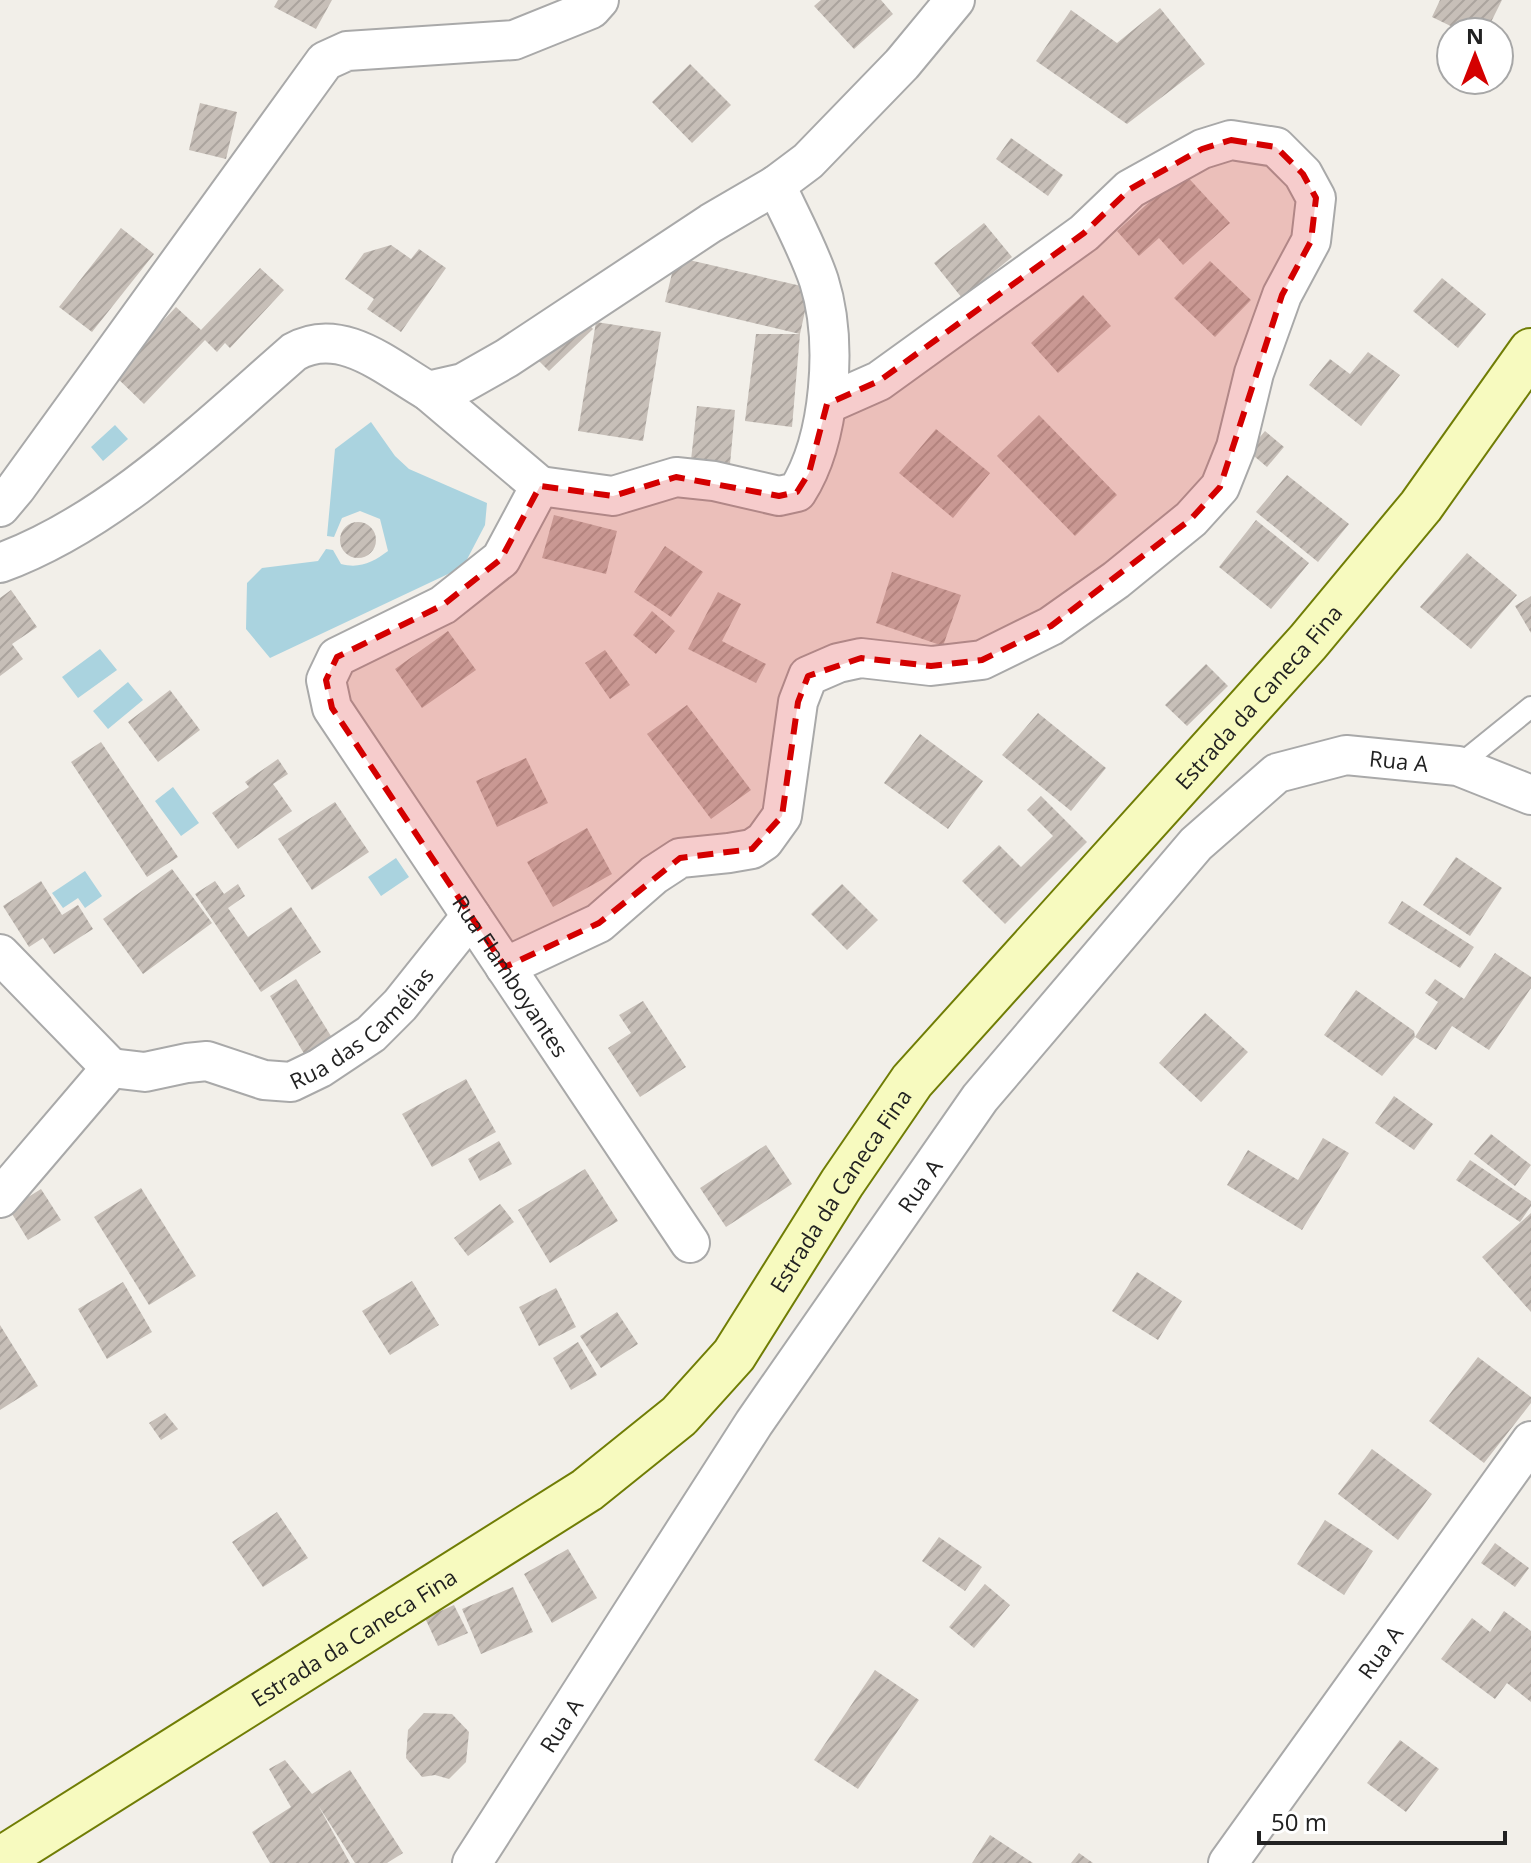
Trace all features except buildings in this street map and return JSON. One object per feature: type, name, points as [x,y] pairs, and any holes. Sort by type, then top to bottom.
[{"type":"street","points":[[0,507],[325,61],[347,51],[514,40],[591,9],[599,0]]},
{"type":"street","points":[[428,391],[463,383],[507,358],[711,223],[776,185],[808,161],[902,64],[955,0]]},
{"type":"street","points":[[505,967],[599,923],[654,875],[680,858],[752,849],[764,841],[782,816],[800,690],[808,676],[838,663],[861,658],[931,666],[982,660],[1051,626],[1116,580],[1191,519],[1220,487],[1236,447],[1254,373],[1277,308],[1311,241],[1316,198],[1303,174],[1276,147],[1231,140],[1202,149],[1130,189],[1084,233],[891,373],[827,404]]},
{"type":"street","points":[[0,563],[31,552],[95,513],[154,470],[294,352],[309,343],[331,342],[357,348],[428,391],[540,486],[613,496],[676,477],[714,481],[779,496],[797,492],[809,473],[827,404],[829,333],[819,282],[776,185]]},
{"type":"street","name":"Estrada da Caneca Fina","points":[[0,1860],[587,1490],[679,1416],[734,1355],[842,1183],[912,1081],[1308,642],[1421,506],[1531,351]]},
{"type":"street","name":"Rua Flamboyantes","points":[[540,486],[501,559],[443,605],[337,657],[326,680],[332,708],[690,1243]]},
{"type":"street","name":"Rua A","points":[[472,1863],[754,1423],[913,1192],[980,1098],[1196,844],[1277,773],[1346,755],[1458,766],[1531,795]]},
{"type":"street","name":"Rua das Camélias","points":[[111,1068],[145,1072],[207,1061],[264,1080],[291,1082],[320,1068],[371,1034],[400,1005],[471,916]]},
{"type":"street","points":[[0,954],[111,1068],[0,1198]]},
{"type":"street","name":"Rua A","points":[[1228,1863],[1531,1441]]},
{"type":"lane","points":[[1458,766],[1531,707]]},
{"type":"highlighted area","points":[[1231,140],[1276,147],[1303,174],[1316,198],[1311,241],[1282,295],[1220,487],[1191,519],[1051,626],[982,660],[931,666],[861,658],[808,676],[798,702],[782,816],[752,849],[680,858],[599,923],[505,967],[332,708],[326,680],[337,657],[443,605],[501,559],[540,486],[613,496],[676,477],[779,496],[797,492],[809,473],[827,404],[879,381],[1084,233],[1130,189],[1202,149]]},
{"type":"water","points":[[371,422],[395,456],[409,469],[487,503],[485,525],[463,567],[270,658],[246,629],[247,583],[262,568],[318,561],[326,549],[333,550],[341,564],[354,566],[372,561],[388,551],[380,519],[360,511],[342,518],[334,537],[327,536],[335,449]]},
{"type":"water","points":[[115,425],[128,439],[103,461],[91,447]]},
{"type":"water","points":[[100,649],[117,670],[78,698],[62,677]]},
{"type":"water","points":[[128,682],[143,700],[108,729],[93,711]]},
{"type":"water","points":[[173,787],[199,823],[181,836],[155,801]]},
{"type":"water","points":[[396,858],[409,877],[381,896],[368,877]]},
{"type":"water","points":[[85,871],[102,896],[85,908],[78,898],[63,908],[52,893]]}]
